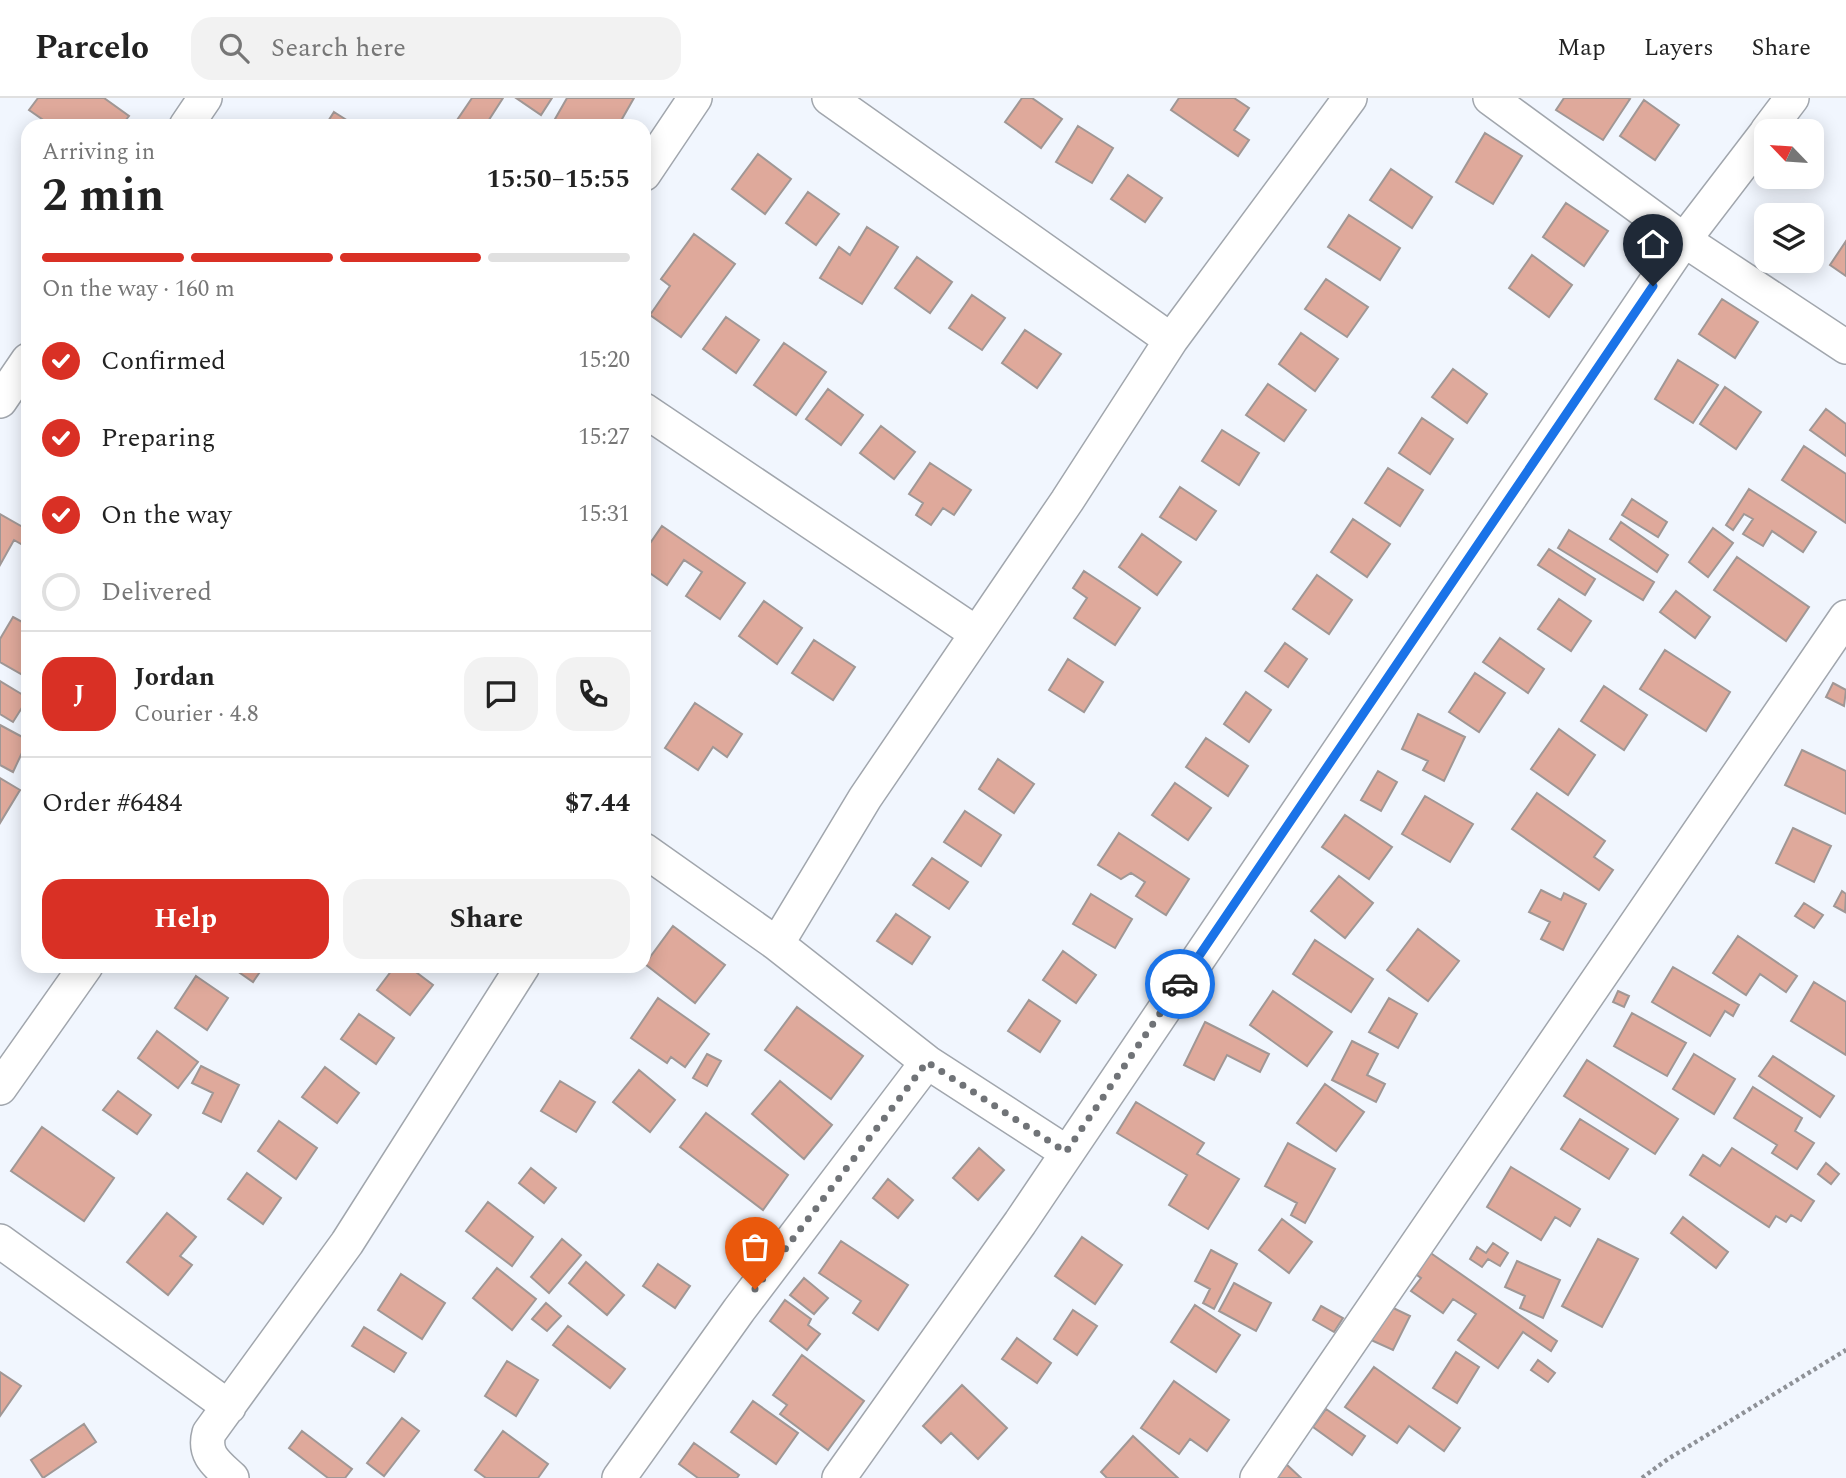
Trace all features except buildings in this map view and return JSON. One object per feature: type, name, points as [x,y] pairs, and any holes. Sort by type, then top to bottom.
[{"type":"street","points":[[191,119],[205,98]]},
{"type":"street","points":[[651,164],[695,98]]},
{"type":"street","points":[[829,98],[1171,340]]},
{"type":"street","points":[[777,944],[864,798],[1067,501],[1171,340],[1349,98]]},
{"type":"street","points":[[1490,98],[1684,240],[1846,347]]},
{"type":"street","points":[[1776,119],[1792,98]]},
{"type":"street","points":[[839,1478],[922,1364],[1684,240],[1754,148]]},
{"type":"street","points":[[0,401],[21,370]]},
{"type":"street","points":[[651,415],[976,632]]},
{"type":"street","points":[[1257,1478],[1846,617]]},
{"type":"street","points":[[651,855],[777,944],[927,1062],[1066,1152]]},
{"type":"street","points":[[0,1088],[81,973]]},
{"type":"street","points":[[232,1478],[212,1460],[206,1445],[209,1433],[347,1243],[519,973]]},
{"type":"street","points":[[619,1478],[739,1310],[927,1062]]},
{"type":"street","points":[[0,1241],[229,1408]]},
{"type":"path","points":[[1642,1478],[1668,1459],[1846,1350]]},
{"type":"way so far","points":[[755,1289],[927,1062],[1066,1152],[1180,984]]},
{"type":"route","points":[[1180,984],[1653,286]]}]
